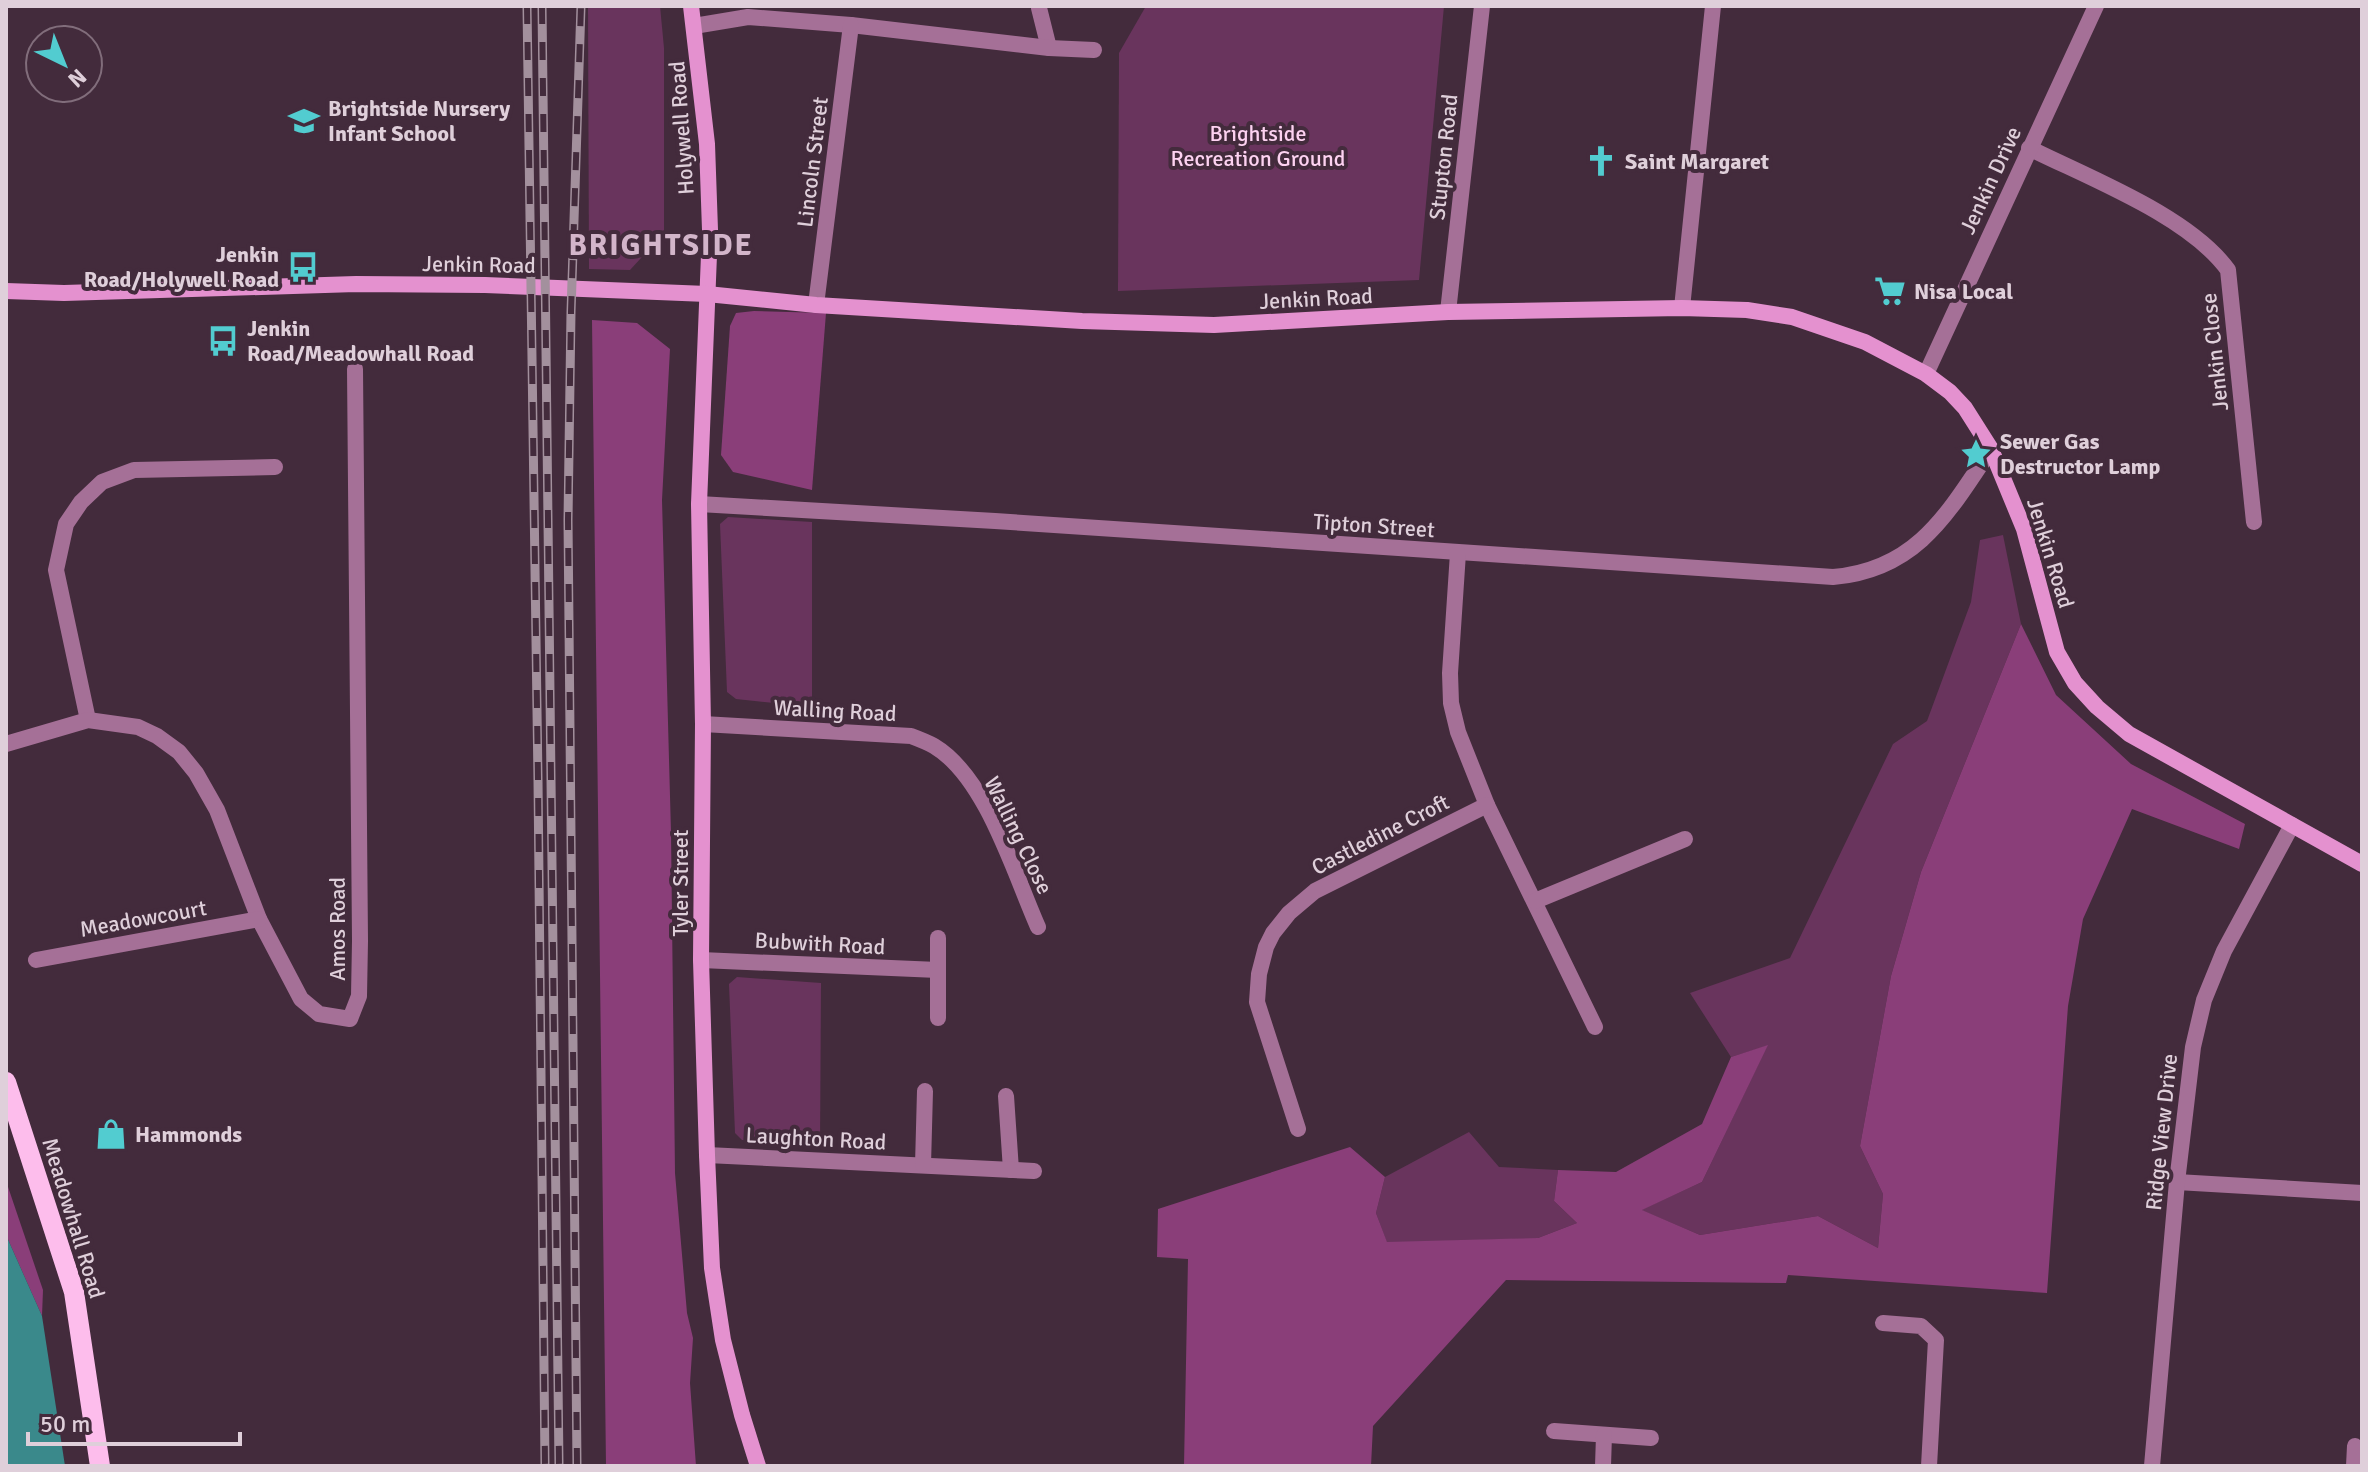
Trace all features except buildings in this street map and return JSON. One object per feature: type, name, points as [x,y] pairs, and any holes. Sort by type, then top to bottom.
[{"type":"main road","name":"Meadowhall Road","points":[[6,1082],[74,1292],[100,1466]]},
{"type":"street","name":"Holywell Road","points":[[691,6],[707,144],[710,230],[707,294]]},
{"type":"street","name":"Stupton Road","points":[[1448,312],[1482,6]]},
{"type":"street","points":[[1682,308],[1713,6]]},
{"type":"street","name":"Jenkin Drive","points":[[1926,374],[2096,6]]},
{"type":"street","points":[[1039,8],[1049,48]]},
{"type":"street","points":[[694,26],[748,17],[1094,50]]},
{"type":"street","name":"Lincoln Street","points":[[816,305],[851,25]]},
{"type":"street","name":"Jenkin Close","points":[[2029,148],[2162,214],[2206,244],[2228,270],[2254,522]]},
{"type":"street","name":"Jenkin Road","points":[[6,291],[64,293],[356,284],[485,285],[707,294],[816,305],[1082,321],[1214,325],[1448,312],[1682,308],[1747,310],[1792,317],[1865,342],[1926,374],[1965,408],[1991,449],[2024,529],[2057,652],[2075,683],[2097,707],[2129,734],[2362,864]]},
{"type":"street","name":"Tyler Street","points":[[707,294],[699,504],[703,724],[701,960],[707,1155],[712,1268],[723,1340],[758,1466]]},
{"type":"street","name":"Amos Road","points":[[6,744],[88,720],[138,727],[179,752],[196,773],[217,810],[259,919],[301,999],[319,1014],[350,1019],[359,996],[360,941],[355,369]]},
{"type":"street","name":"Tipton Street","points":[[699,504],[1833,577],[1859,575],[1883,567],[1906,554],[1940,524],[1991,449]]},
{"type":"street","points":[[88,720],[56,570],[66,524],[81,502],[102,482],[134,470],[275,467]]},
{"type":"street","points":[[1458,553],[1450,673],[1451,703],[1458,732],[1487,805],[1595,1027]]},
{"type":"street","name":"Walling Road","points":[[703,724],[866,736],[911,736],[934,746],[956,764]]},
{"type":"street","name":"Walling Close","points":[[956,764],[986,806],[1038,927]]},
{"type":"street","name":"Castledine Croft","points":[[1298,1129],[1257,1002],[1259,974],[1273,933],[1289,913],[1315,891],[1487,805]]},
{"type":"street","name":"Ridge View Drive","points":[[2152,1466],[2177,1182],[2193,1047],[2204,1000],[2224,951],[2292,825]]},
{"type":"street","points":[[1535,901],[1685,839]]},
{"type":"street","name":"Meadowcourt","points":[[36,960],[259,919]]},
{"type":"street","points":[[938,938],[938,1018]]},
{"type":"street","name":"Bubwith Road","points":[[701,960],[938,970]]},
{"type":"street","points":[[923,1165],[925,1091]]},
{"type":"street","points":[[1006,1096],[1011,1170]]},
{"type":"street","name":"Laughton Road","points":[[707,1155],[1034,1171]]},
{"type":"street","points":[[2177,1182],[2362,1193]]},
{"type":"street","points":[[1883,1323],[1921,1326],[1936,1340],[1929,1466]]},
{"type":"street","points":[[1554,1431],[1651,1438]]},
{"type":"street","points":[[1603,1466],[1604,1435]]},
{"type":"street","points":[[2354,1466],[2355,1446]]},
{"type":"green space","points":[[588,6],[660,6],[664,48],[664,233],[630,270],[589,269]]},
{"type":"green space","name":"Brightside Recreation Ground","points":[[1146,6],[1444,6],[1419,280],[1118,291],[1119,53]]},
{"type":"green space","points":[[728,517],[812,522],[812,707],[736,699],[727,692],[720,524]]},
{"type":"green space","points":[[2003,535],[2021,624],[1921,872],[1891,976],[1860,1146],[1883,1194],[1878,1248],[1818,1216],[1700,1235],[1641,1210],[1702,1182],[1767,1046],[1731,1057],[1690,993],[1790,958],[1893,744],[1927,721],[1971,602],[1980,540]]},
{"type":"green space","points":[[737,977],[821,983],[820,1147],[742,1140],[735,1133],[729,984]]},
{"type":"green space","points":[[1469,1132],[1499,1167],[1558,1170],[1554,1201],[1577,1223],[1538,1238],[1387,1243],[1376,1213],[1385,1177]]},
{"type":"shaded area","points":[[736,313],[826,313],[812,490],[733,472],[721,455],[730,326]]},
{"type":"shaded area","points":[[592,320],[637,323],[670,349],[662,500],[671,833],[675,1173],[687,1313],[693,1338],[690,1383],[696,1466],[606,1466]]},
{"type":"shaded area","points":[[2021,624],[2056,695],[2131,764],[2245,824],[2239,849],[2132,809],[2083,919],[2068,1006],[2047,1293],[1788,1275],[1786,1283],[1506,1280],[1373,1426],[1371,1466],[1184,1466],[1188,1259],[1157,1257],[1158,1209],[1350,1147],[1385,1177],[1376,1213],[1387,1242],[1538,1238],[1577,1223],[1554,1201],[1558,1170],[1616,1172],[1702,1124],[1731,1057],[1768,1045],[1702,1182],[1642,1210],[1700,1235],[1818,1216],[1878,1248],[1883,1194],[1860,1146],[1891,976],[1921,872]]},
{"type":"shaded area","points":[[6,1181],[43,1290],[42,1316],[6,1235]]},
{"type":"shaded area","points":[[6,1235],[42,1316],[65,1466],[6,1466]]},
{"type":"railway","points":[[527,6],[545,1466]]},
{"type":"railway","points":[[542,6],[559,1466]]},
{"type":"railway","points":[[577,1466],[568,520],[581,6]]},
{"type":"place","name":"Brightside Nursery Infant School","points":[[304,121]]},
{"type":"place","name":"Saint Margaret","points":[[1601,161]]},
{"type":"place","name":"Jenkin Road/Holywell Road","points":[[303,267]]},
{"type":"place","name":"Nisa Local","points":[[1890,291]]},
{"type":"place","name":"Jenkin Road/Meadowhall Road","points":[[223,341]]},
{"type":"place","name":"Sewer Gas Destructor Lamp","points":[[1976,454]]},
{"type":"place","name":"Hammonds","points":[[111,1134]]},
{"type":"district","name":"BRIGHTSIDE","points":[[661,245]]}]
